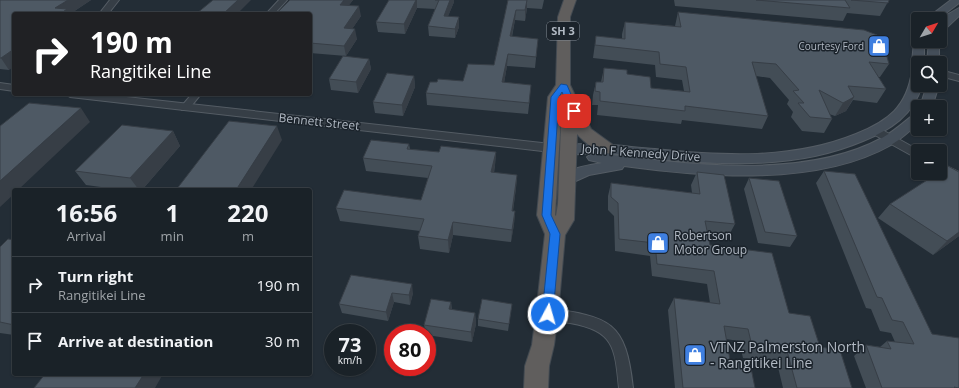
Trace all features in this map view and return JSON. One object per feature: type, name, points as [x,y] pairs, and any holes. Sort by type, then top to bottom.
[{"type":"highway","name":"SH 3","points":[[536,388],[537,366],[543,345],[548,314],[555,234],[546,215],[570,102],[563,85],[563,31],[564,17],[570,0]]},
{"type":"highway","name":"SH 3","points":[[555,234],[565,220],[569,179],[560,149],[555,97],[563,85]]},
{"type":"highway","points":[[570,102],[584,132],[607,149]]},
{"type":"main road","points":[[939,12],[957,0]]},
{"type":"main road","points":[[947,20],[959,10]]},
{"type":"main road","name":"John F Kennedy Drive","points":[[560,149],[587,156],[654,166],[787,157],[839,146],[877,131],[899,115],[911,101],[915,92]]},
{"type":"main road","name":"John F Kennedy Drive","points":[[560,149],[607,149],[699,164],[764,170],[803,166],[856,154],[891,139],[911,123]]},
{"type":"main road","points":[[569,179],[575,174],[592,169],[622,165],[654,166]]},
{"type":"street","points":[[105,12],[115,0]]},
{"type":"street","points":[[272,12],[283,0]]},
{"type":"street","points":[[947,75],[959,78]]},
{"type":"street","points":[[0,86],[12,88]]},
{"type":"street","name":"Bennett Street","points":[[86,96],[560,149]]},
{"type":"street","points":[[185,108],[195,96]]},
{"type":"street","points":[[877,131],[911,151]]},
{"type":"street","points":[[947,172],[959,178]]},
{"type":"street","points":[[548,314],[590,321],[607,329],[621,348],[624,362],[626,388]]},
{"type":"building","points":[[0,0],[68,0],[55,8],[67,9],[63,12],[12,12],[12,50],[0,58]]},
{"type":"building","points":[[213,0],[238,0],[225,12],[198,12]]},
{"type":"building","points":[[290,0],[344,0],[340,5],[359,6],[344,28],[355,29],[344,46],[312,43],[312,12],[278,12]]},
{"type":"building","points":[[389,0],[416,0],[404,24],[376,22]]},
{"type":"building","points":[[439,0],[450,0],[444,16],[459,17],[455,29],[428,26]]},
{"type":"building","points":[[508,0],[527,0],[525,10],[516,10],[510,36],[538,39],[536,57],[508,54],[502,82],[531,85],[529,103],[426,93],[430,82],[437,82],[438,79],[463,81],[468,64],[494,65]]},
{"type":"building","points":[[756,0],[845,0],[850,8]]},
{"type":"building","points":[[851,0],[889,0],[888,3]]},
{"type":"building","points":[[678,12],[864,30],[877,35],[882,39],[889,64],[869,62],[886,89],[848,86],[854,97],[843,103],[819,90],[832,119],[810,117],[798,103],[804,103],[793,91],[799,90],[776,64],[752,62],[768,116],[685,106],[685,111],[600,101],[600,92],[595,91],[596,82],[603,82],[604,68],[627,70],[627,74],[650,77],[651,88],[690,92],[686,67],[660,64],[659,52],[595,45],[596,36],[625,39],[625,22],[681,27]]},
{"type":"building","points":[[343,56],[369,59],[356,82],[329,79]]},
{"type":"building","points":[[387,73],[414,76],[402,105],[373,102]]},
{"type":"building","points":[[29,103],[81,108],[0,181],[0,126]]},
{"type":"building","points":[[229,121],[277,126],[237,188],[178,188]]},
{"type":"building","points":[[122,125],[173,131],[130,178],[75,171]]},
{"type":"building","points":[[371,140],[409,144],[407,149],[439,152],[441,146],[496,152],[491,172],[517,175],[512,211],[515,211],[512,230],[453,222],[448,240],[418,236],[424,219],[336,208],[344,190],[421,200],[432,166],[363,158]]},
{"type":"building","points":[[947,167],[959,172],[959,232],[947,241],[890,204],[927,180],[947,180]]},
{"type":"building","points":[[824,171],[855,174],[932,334],[959,338],[959,388],[882,388],[866,345],[891,349],[887,341],[914,344],[903,322],[892,320],[882,298],[877,297]]},
{"type":"building","points":[[697,172],[724,175],[735,224],[705,221],[710,245],[772,253],[789,313],[810,316],[820,347],[840,350],[852,388],[797,388],[787,351],[752,346],[748,329],[724,326],[730,360],[750,363],[755,388],[683,388],[674,298],[720,304],[714,271],[657,264],[655,243],[619,239],[618,203],[611,197],[611,183],[700,194]]},
{"type":"building","points":[[749,178],[779,181],[797,236],[765,232]]},
{"type":"building","points":[[8,239],[12,240],[12,325],[0,322],[0,247]]},
{"type":"building","points":[[351,275],[412,284],[409,295],[392,293],[386,312],[339,304]]},
{"type":"building","points":[[431,299],[451,302],[449,309],[475,313],[471,332],[436,327],[436,324],[424,324]]},
{"type":"building","points":[[482,299],[512,304],[509,324],[478,319]]},
{"type":"building","points":[[43,376],[143,376],[135,388],[34,388]]},
{"type":"place","name":"Courtesy Ford","points":[[879,46]]},
{"type":"place","name":"Robertson Motor Group","points":[[658,243]]},
{"type":"place","name":"VTNZ Palmerston North - Rangitikei Line","points":[[695,355]]},
{"type":"route","points":[[548,314],[555,234],[546,215],[555,97],[563,85],[574,111]]}]
